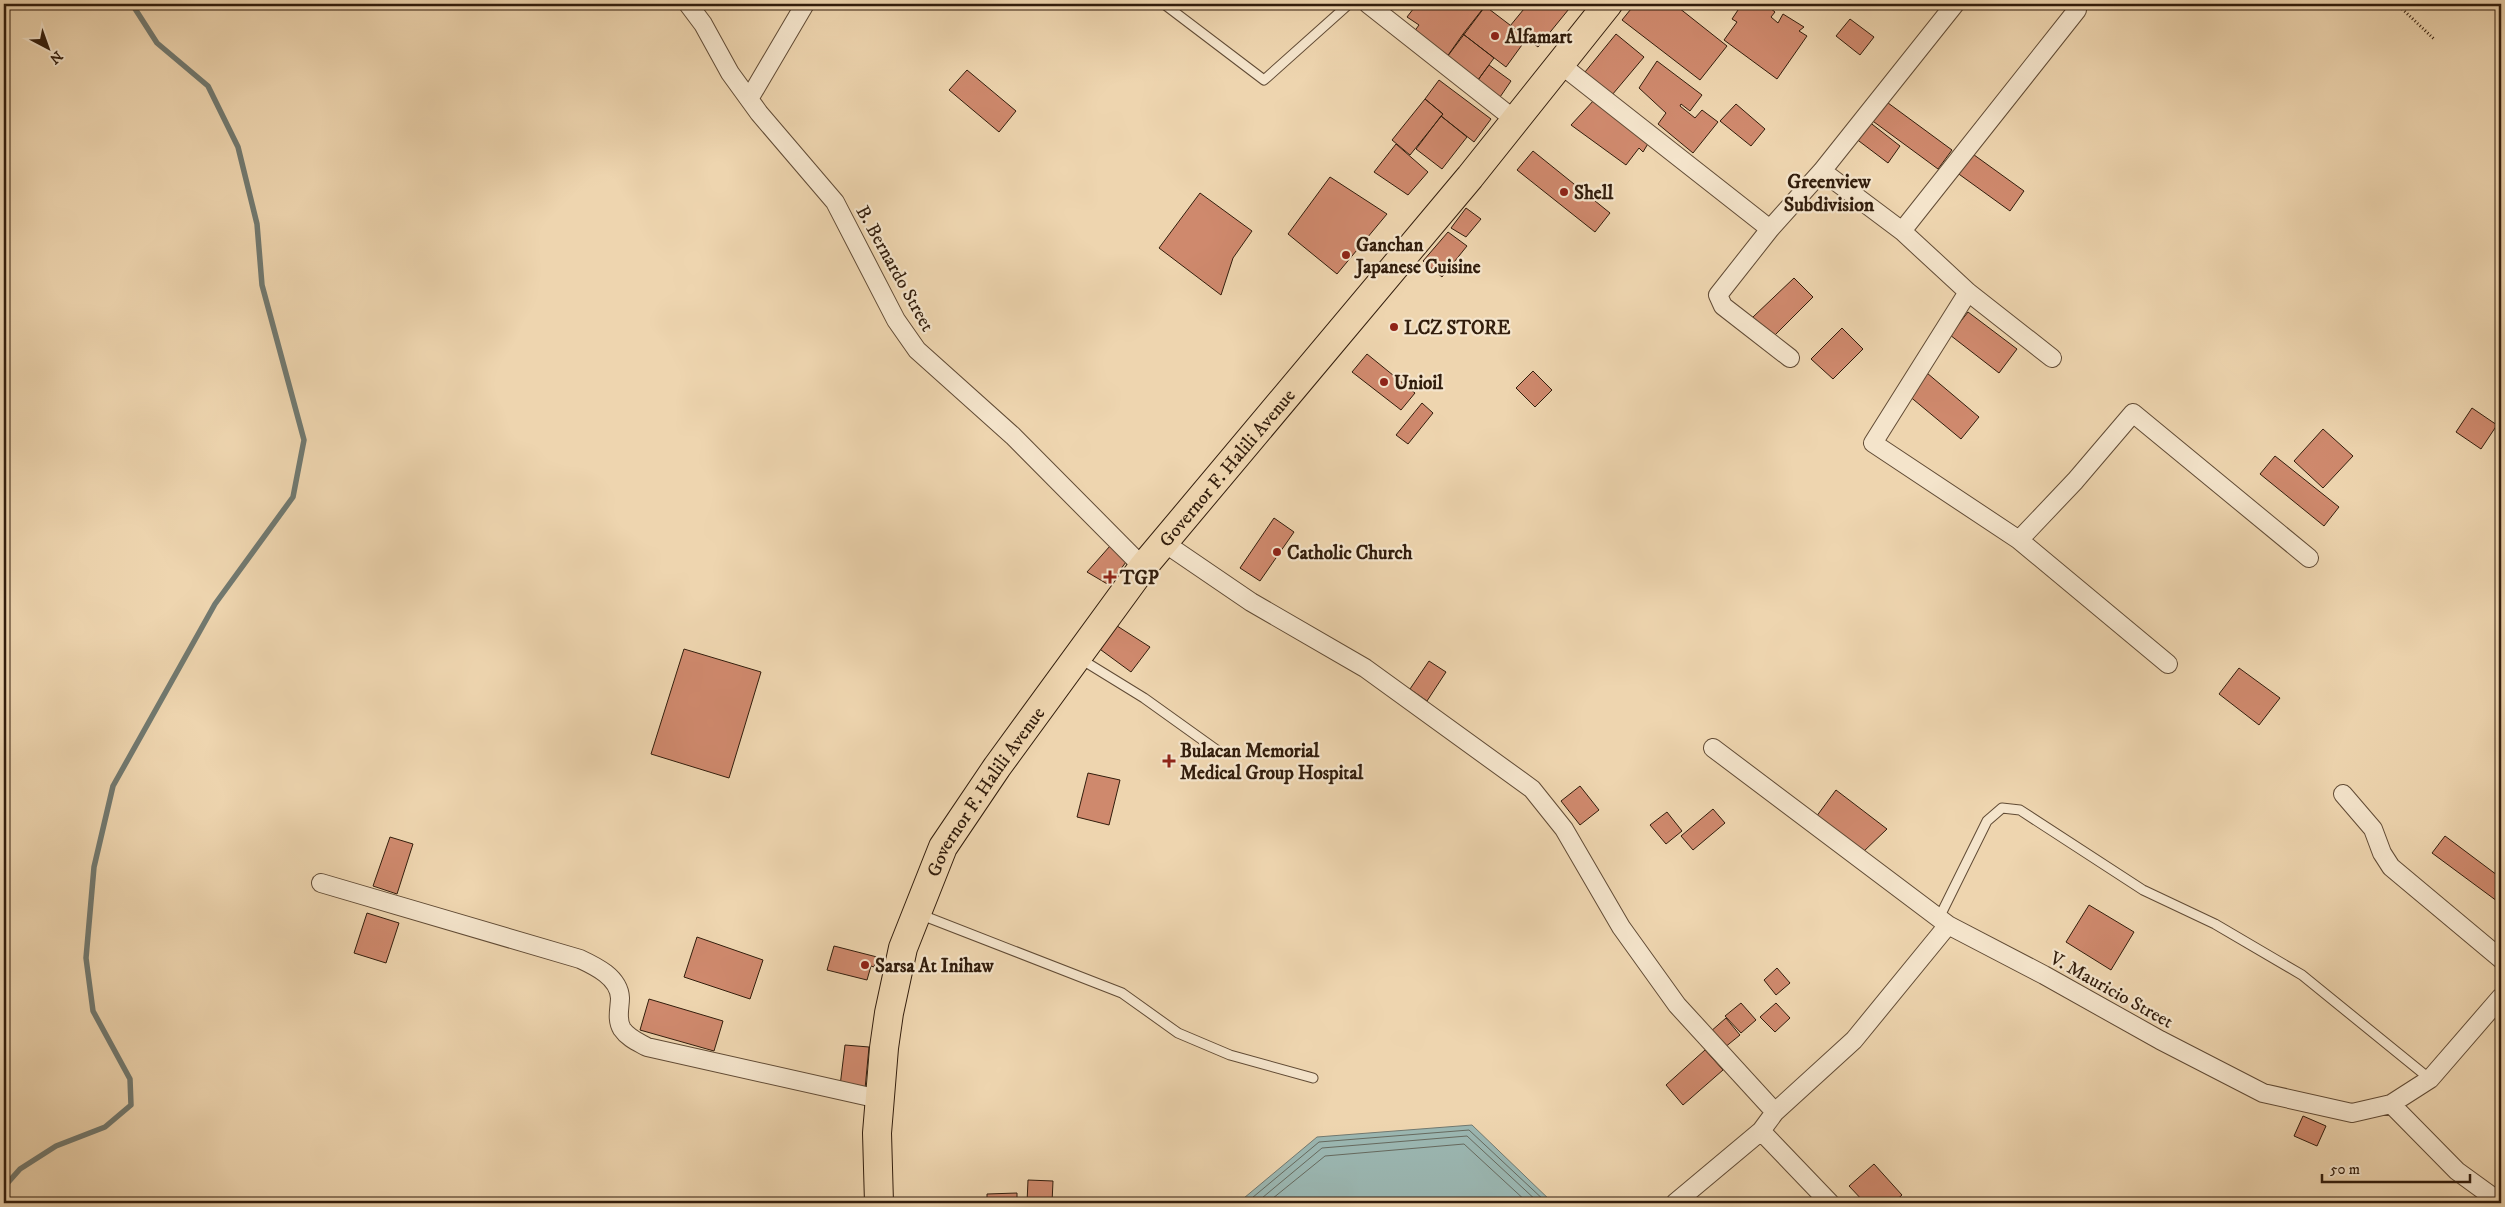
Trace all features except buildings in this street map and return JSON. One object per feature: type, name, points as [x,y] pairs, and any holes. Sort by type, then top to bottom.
[{"type":"main road","name":"Governor F. Halili Avenue","points":[[879,1203],[877,1134],[889,1013],[903,948],[943,848],[997,767],[1143,567],[1470,177],[1608,4]]},
{"type":"street","name":"B. Bernardo Street","points":[[688,4],[703,24],[730,73],[835,202],[896,320],[918,350],[1013,436],[1143,567]]},
{"type":"street","points":[[749,98],[805,4]]},
{"type":"street","points":[[1368,4],[1515,120]]},
{"type":"street","points":[[1790,358],[1723,306],[1718,295],[1770,229],[1822,171],[1955,4]]},
{"type":"street","points":[[1902,231],[2077,10]]},
{"type":"street","points":[[1560,64],[1770,229]]},
{"type":"street","points":[[1822,171],[1902,231],[1968,292],[2052,358]]},
{"type":"street","points":[[1968,292],[1873,442],[2019,540],[2168,664]]},
{"type":"street","points":[[2019,540],[2075,481],[2133,413],[2309,558]]},
{"type":"street","points":[[1163,542],[1251,602],[1365,668],[1532,789],[1564,829],[1621,927],[1677,1005],[1775,1112]]},
{"type":"street","name":"V. Mauricio Street","points":[[1713,748],[1943,921],[2160,1040],[2263,1093],[2352,1113],[2391,1104],[2430,1078],[2499,1004]]},
{"type":"street","points":[[2343,794],[2373,829],[2382,853],[2391,866],[2501,959]]},
{"type":"street","points":[[321,883],[580,959],[600,969],[613,981],[620,995],[618,1015],[621,1027],[627,1035],[647,1047],[879,1099]]},
{"type":"street","points":[[1675,1203],[1761,1131],[1775,1112],[1854,1040],[1943,921]]},
{"type":"street","points":[[2391,1104],[2457,1171],[2501,1203]]},
{"type":"street","points":[[1761,1131],[1830,1203]]},
{"type":"lane","points":[[1164,4],[1264,80],[1349,4]]},
{"type":"lane","points":[[1077,657],[1144,698],[1218,751]]},
{"type":"lane","points":[[1943,921],[1987,822],[2002,808],[2020,810],[2144,890],[2215,924],[2302,975],[2430,1078]]},
{"type":"lane","points":[[916,913],[1122,993],[1178,1033],[1221,1052],[1313,1078]]},
{"type":"path","points":[[2397,4],[2434,40]]},
{"type":"water","points":[[1472,1125],[1553,1203],[1238,1203],[1317,1137]]},
{"type":"waterway","points":[[4,1187],[20,1169],[56,1146],[105,1127],[131,1105],[130,1079],[93,1011],[86,958],[94,867],[113,786],[215,604],[293,497],[304,440],[262,285],[257,224],[238,147],[208,86],[157,43],[132,4]]},
{"type":"place","name":"Alfamart","points":[[1495,36]]},
{"type":"place","name":"Shell","points":[[1564,192]]},
{"type":"place","name":"Ganchan Japanese Cuisine","points":[[1346,255]]},
{"type":"place","name":"LCZ STORE","points":[[1394,327]]},
{"type":"place","name":"Unioil","points":[[1384,382]]},
{"type":"place","name":"Catholic Church","points":[[1277,552]]},
{"type":"place","name":"TGP","points":[[1110,577]]},
{"type":"place","name":"Bulacan Memorial Medical Group Hospital","points":[[1169,761]]},
{"type":"place","name":"Sarsa At Inihaw","points":[[865,965]]},
{"type":"district","name":"Greenview Subdivision","points":[[1829,192]]}]
